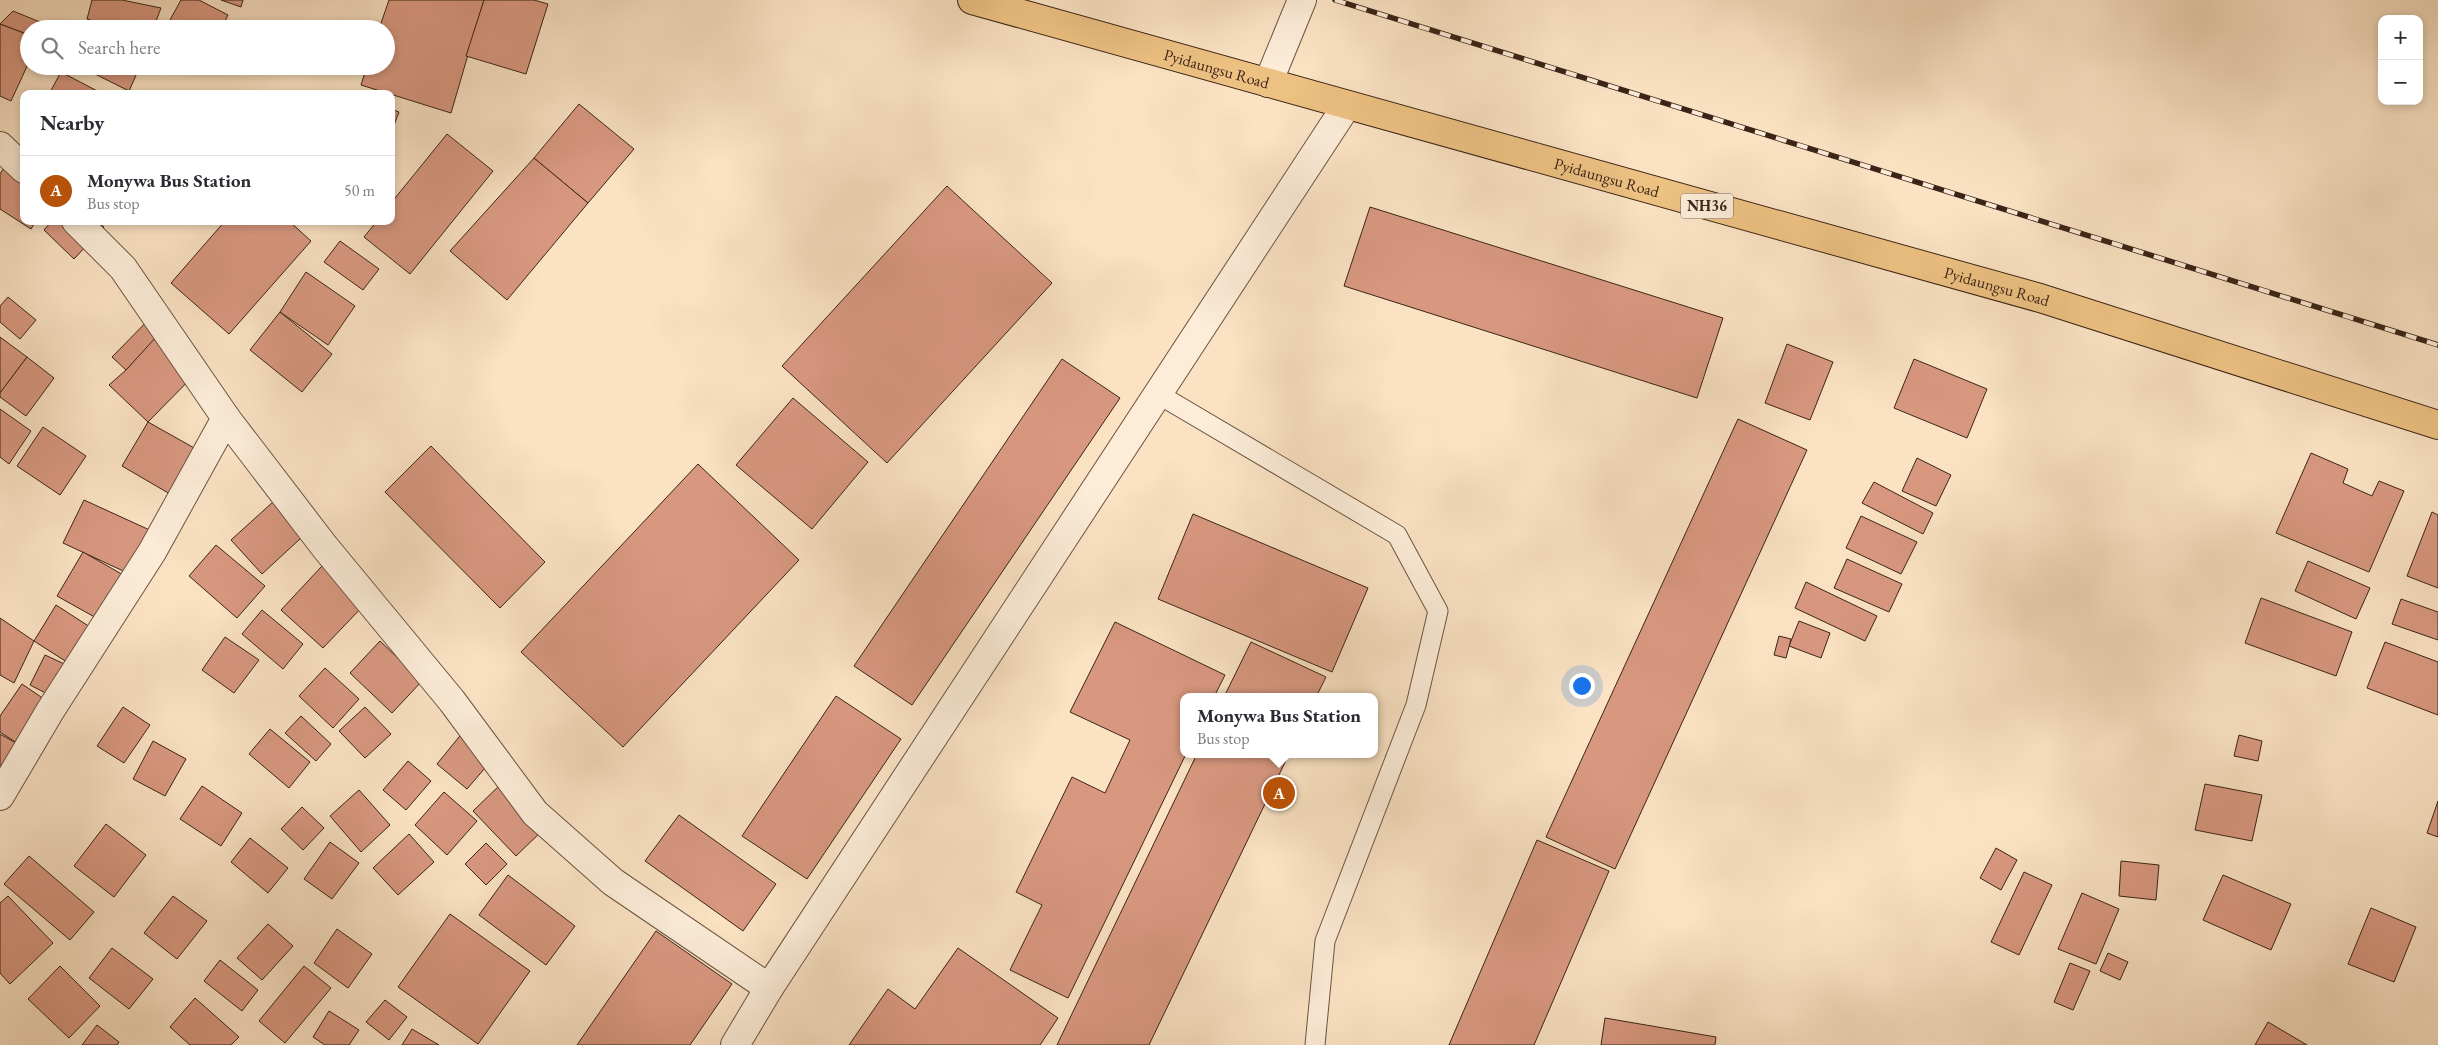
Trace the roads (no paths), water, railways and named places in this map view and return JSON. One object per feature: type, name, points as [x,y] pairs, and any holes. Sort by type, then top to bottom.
[{"type":"highway","name":"Pyidaungsu Road","points":[[972,0],[2040,298],[2438,426]]},
{"type":"street","points":[[1268,83],[1302,0]]},
{"type":"street","points":[[735,1045],[769,988],[1347,105]]},
{"type":"street","points":[[0,146],[20,166]]},
{"type":"street","points":[[80,225],[123,268],[226,418],[324,546],[452,701],[535,812],[613,882],[769,988]]},
{"type":"street","points":[[0,796],[50,711],[152,552],[226,418]]},
{"type":"lane","points":[[1158,394],[1397,535],[1438,611],[1416,705],[1325,940],[1315,1045]]},
{"type":"railway","points":[[1335,0],[2438,345]]},
{"type":"place","name":"Monywa Bus Station","points":[[1279,793]]}]
